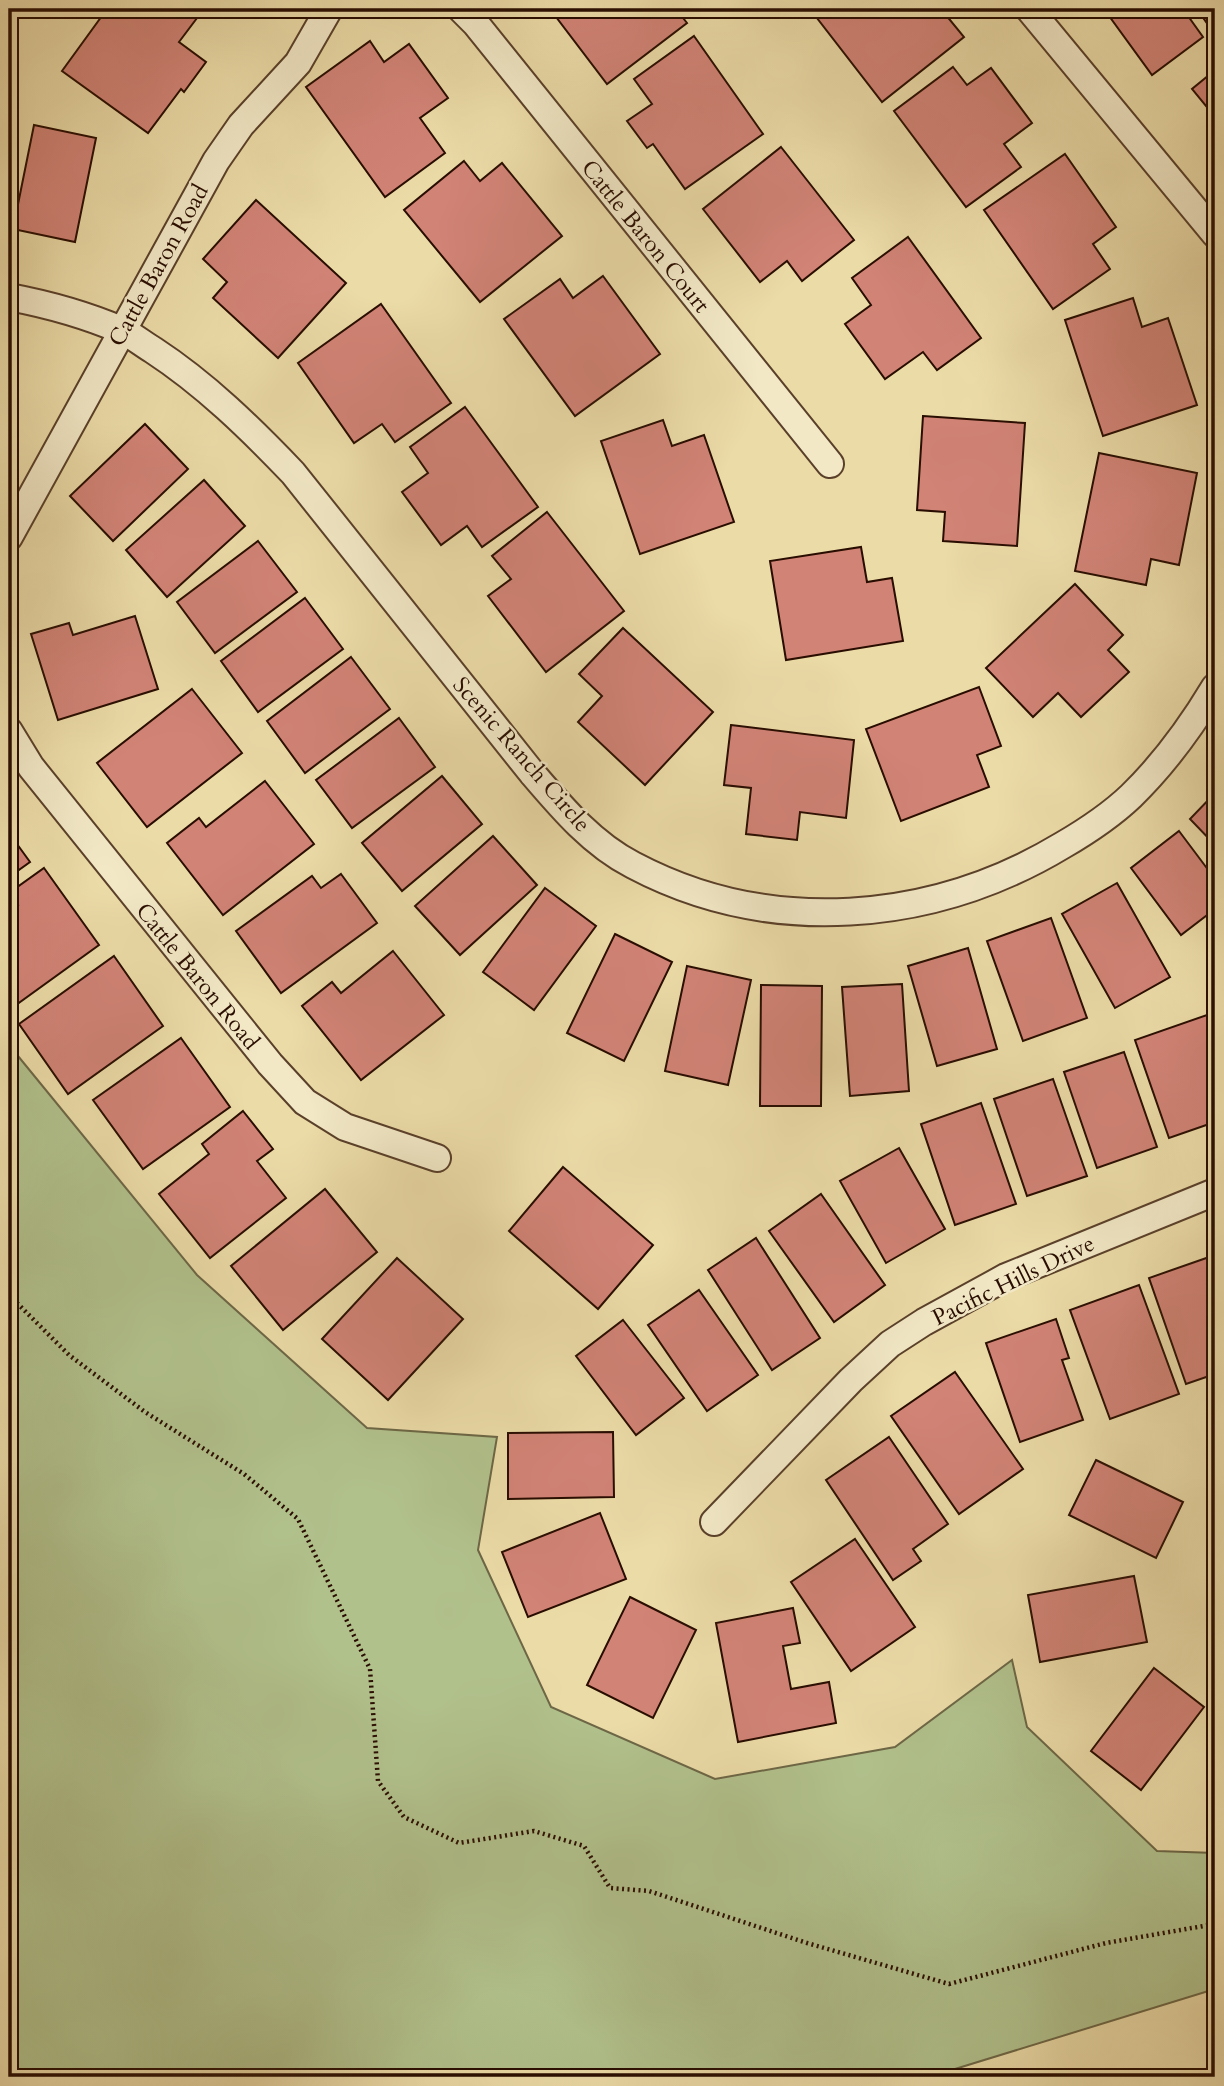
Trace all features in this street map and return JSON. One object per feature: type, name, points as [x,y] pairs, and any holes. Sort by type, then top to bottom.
[{"type":"street","name":"Cattle Baron Road","points":[[9,537],[216,161],[241,125],[298,63],[329,9]]},
{"type":"street","name":"Cattle Baron Court","points":[[461,9],[476,24],[830,464]]},
{"type":"street","points":[[1029,9],[1215,234]]},
{"type":"street","name":"Scenic Ranch Circle","points":[[9,297],[43,304],[122,331],[166,358],[208,391],[255,433],[293,473],[567,814],[598,841],[631,864],[673,883],[721,899],[763,908],[865,912],[913,905],[959,893],[1004,876],[1045,856],[1088,830],[1129,798],[1180,741],[1215,687]]},
{"type":"street","name":"Cattle Baron Road","points":[[9,731],[31,768],[270,1064],[305,1102],[345,1127],[437,1158]]},
{"type":"street","name":"Pacific Hills Drive","points":[[714,1522],[851,1380],[890,1344],[965,1298],[1006,1278],[1215,1192]]},
{"type":"path","points":[[9,1295],[69,1355],[145,1412],[244,1474],[298,1519],[370,1669],[378,1782],[404,1817],[459,1843],[534,1831],[572,1842],[584,1846],[610,1888],[649,1891],[807,1944],[949,1984],[1106,1943],[1215,1924]]},
{"type":"green space","points":[[9,1045],[197,1275],[367,1428],[497,1437],[478,1550],[551,1707],[715,1779],[895,1747],[1012,1660],[1027,1727],[1157,1851],[1215,1853],[1215,1989],[929,2077],[9,2077]]},
{"type":"building","points":[[107,9],[183,9],[197,18],[179,42],[206,62],[184,92],[181,89],[148,133],[62,71]]},
{"type":"building","points":[[550,9],[676,9],[687,23],[607,84]]},
{"type":"building","points":[[810,9],[927,9],[932,16],[941,9],[964,37],[882,102]]},
{"type":"building","points":[[1104,9],[1183,9],[1203,37],[1152,75]]},
{"type":"building","points":[[1197,9],[1215,9],[1213,32]]},
{"type":"building","points":[[694,36],[763,134],[685,189],[653,144],[647,148],[627,121],[652,104],[634,79]]},
{"type":"building","points":[[370,41],[384,62],[409,44],[448,98],[420,118],[445,153],[385,197],[306,87]]},
{"type":"building","points":[[953,67],[967,85],[991,68],[1032,123],[1004,144],[1021,167],[966,207],[894,111]]},
{"type":"building","points":[[1215,70],[1215,117],[1192,89]]},
{"type":"building","points":[[34,125],[96,138],[75,242],[13,229]]},
{"type":"building","points":[[781,147],[854,240],[802,281],[787,261],[760,282],[703,209]]},
{"type":"building","points":[[1065,154],[1116,227],[1093,244],[1110,269],[1053,309],[984,210]]},
{"type":"building","points":[[464,161],[480,181],[502,163],[562,236],[480,302],[404,210]]},
{"type":"building","points":[[256,200],[346,283],[278,358],[213,298],[227,282],[203,259]]},
{"type":"building","points":[[908,237],[981,338],[937,370],[923,352],[885,379],[845,324],[871,305],[852,278]]},
{"type":"building","points":[[603,276],[660,354],[575,416],[504,319],[560,279],[573,298]]},
{"type":"building","points":[[1133,298],[1142,327],[1168,318],[1197,405],[1103,436],[1065,320]]},
{"type":"building","points":[[381,304],[451,403],[395,442],[382,424],[354,443],[298,363]]},
{"type":"building","points":[[465,407],[538,507],[482,547],[467,526],[441,545],[402,492],[428,473],[410,447]]},
{"type":"building","points":[[923,416],[1025,423],[1017,546],[943,541],[945,512],[917,510]]},
{"type":"building","points":[[663,420],[672,446],[704,435],[734,522],[640,554],[601,441]]},
{"type":"building","points":[[145,424],[188,469],[113,541],[70,496]]},
{"type":"building","points":[[1099,453],[1197,473],[1179,565],[1151,559],[1146,585],[1075,571]]},
{"type":"building","points":[[204,480],[245,526],[167,597],[126,550]]},
{"type":"building","points":[[547,512],[624,611],[546,672],[488,596],[511,579],[492,556]]},
{"type":"building","points":[[258,541],[297,592],[215,653],[177,602]]},
{"type":"building","points":[[861,547],[867,582],[892,578],[903,641],[786,660],[770,561]]},
{"type":"building","points":[[1075,584],[1123,635],[1108,650],[1129,672],[1081,717],[1058,693],[1033,717],[986,668]]},
{"type":"building","points":[[305,598],[343,649],[258,712],[221,661]]},
{"type":"building","points":[[135,616],[158,689],[58,720],[31,634],[69,623],[73,635]]},
{"type":"building","points":[[623,628],[713,712],[645,785],[578,722],[602,696],[579,674]]},
{"type":"building","points":[[351,657],[390,709],[305,773],[267,721]]},
{"type":"building","points":[[979,687],[1001,746],[977,755],[989,787],[901,821],[866,729]]},
{"type":"building","points":[[192,689],[242,753],[147,827],[97,763]]},
{"type":"building","points":[[399,718],[435,767],[352,828],[316,780]]},
{"type":"building","points":[[731,725],[854,740],[846,818],[800,812],[797,840],[746,834],[751,788],[724,785]]},
{"type":"building","points":[[442,776],[482,824],[402,891],[362,843]]},
{"type":"building","points":[[265,781],[314,844],[223,915],[167,843],[199,818],[206,827]]},
{"type":"building","points":[[1215,793],[1215,845],[1190,819]]},
{"type":"building","points":[[1179,831],[1215,879],[1215,909],[1181,935],[1131,868]]},
{"type":"building","points":[[9,833],[30,862],[9,877]]},
{"type":"building","points":[[493,836],[537,885],[460,955],[415,906]]},
{"type":"building","points":[[44,868],[99,945],[9,1010],[9,911],[18,905],[9,893]]},
{"type":"building","points":[[341,874],[377,923],[281,993],[236,931],[312,876],[321,888]]},
{"type":"building","points":[[1117,883],[1170,977],[1115,1008],[1062,914]]},
{"type":"building","points":[[545,888],[596,926],[534,1010],[483,972]]},
{"type":"building","points":[[1051,918],[1087,1018],[1023,1041],[987,941]]},
{"type":"building","points":[[615,934],[672,962],[624,1061],[567,1033]]},
{"type":"building","points":[[968,948],[997,1049],[937,1066],[908,966]]},
{"type":"building","points":[[393,951],[444,1015],[361,1080],[302,1006],[332,982],[341,993]]},
{"type":"building","points":[[114,956],[163,1026],[68,1094],[19,1024]]},
{"type":"building","points":[[687,966],[751,980],[728,1085],[665,1071]]},
{"type":"building","points":[[902,984],[909,1091],[850,1096],[842,987]]},
{"type":"building","points":[[761,985],[822,986],[821,1106],[760,1106]]},
{"type":"building","points":[[1207,1015],[1215,1040],[1215,1122],[1169,1138],[1135,1040]]},
{"type":"building","points":[[181,1038],[230,1107],[143,1169],[93,1100]]},
{"type":"building","points":[[1124,1052],[1157,1147],[1097,1168],[1064,1072]]},
{"type":"building","points":[[1053,1079],[1087,1176],[1027,1196],[994,1099]]},
{"type":"building","points":[[981,1103],[1016,1204],[955,1225],[921,1124]]},
{"type":"building","points":[[243,1111],[273,1149],[257,1161],[286,1198],[210,1258],[159,1194],[209,1154],[202,1144]]},
{"type":"building","points":[[899,1148],[945,1229],[886,1263],[840,1181]]},
{"type":"building","points":[[563,1167],[653,1245],[598,1309],[509,1231]]},
{"type":"building","points":[[325,1189],[377,1252],[283,1330],[231,1266]]},
{"type":"building","points":[[821,1194],[885,1285],[834,1322],[769,1231]]},
{"type":"building","points":[[756,1238],[820,1338],[772,1370],[708,1270]]},
{"type":"building","points":[[1215,1255],[1215,1374],[1186,1384],[1149,1278]]},
{"type":"building","points":[[397,1258],[463,1319],[388,1400],[322,1339]]},
{"type":"building","points":[[1139,1285],[1179,1394],[1110,1419],[1070,1310]]},
{"type":"building","points":[[699,1290],[758,1375],[707,1411],[648,1325]]},
{"type":"building","points":[[1056,1319],[1069,1358],[1062,1360],[1083,1420],[1020,1442],[986,1343]]},
{"type":"building","points":[[623,1320],[684,1398],[636,1435],[576,1356]]},
{"type":"building","points":[[955,1372],[1023,1469],[959,1514],[891,1416]]},
{"type":"building","points":[[613,1432],[614,1497],[508,1499],[508,1433]]},
{"type":"building","points":[[889,1437],[948,1524],[913,1549],[921,1561],[893,1580],[826,1480]]},
{"type":"building","points":[[1096,1460],[1183,1502],[1156,1558],[1069,1515]]},
{"type":"building","points":[[600,1513],[626,1579],[528,1617],[502,1552]]},
{"type":"building","points":[[855,1539],[915,1627],[851,1671],[791,1582]]},
{"type":"building","points":[[1134,1576],[1147,1642],[1040,1662],[1028,1595]]},
{"type":"building","points":[[630,1597],[696,1630],[653,1718],[587,1685]]},
{"type":"building","points":[[793,1608],[800,1643],[783,1646],[791,1689],[829,1682],[836,1723],[738,1742],[716,1623]]},
{"type":"building","points":[[1154,1668],[1204,1707],[1141,1790],[1091,1751]]},
{"type":"building","points":[[1211,1712],[1215,1712],[1215,1825],[1213,1825]]}]
